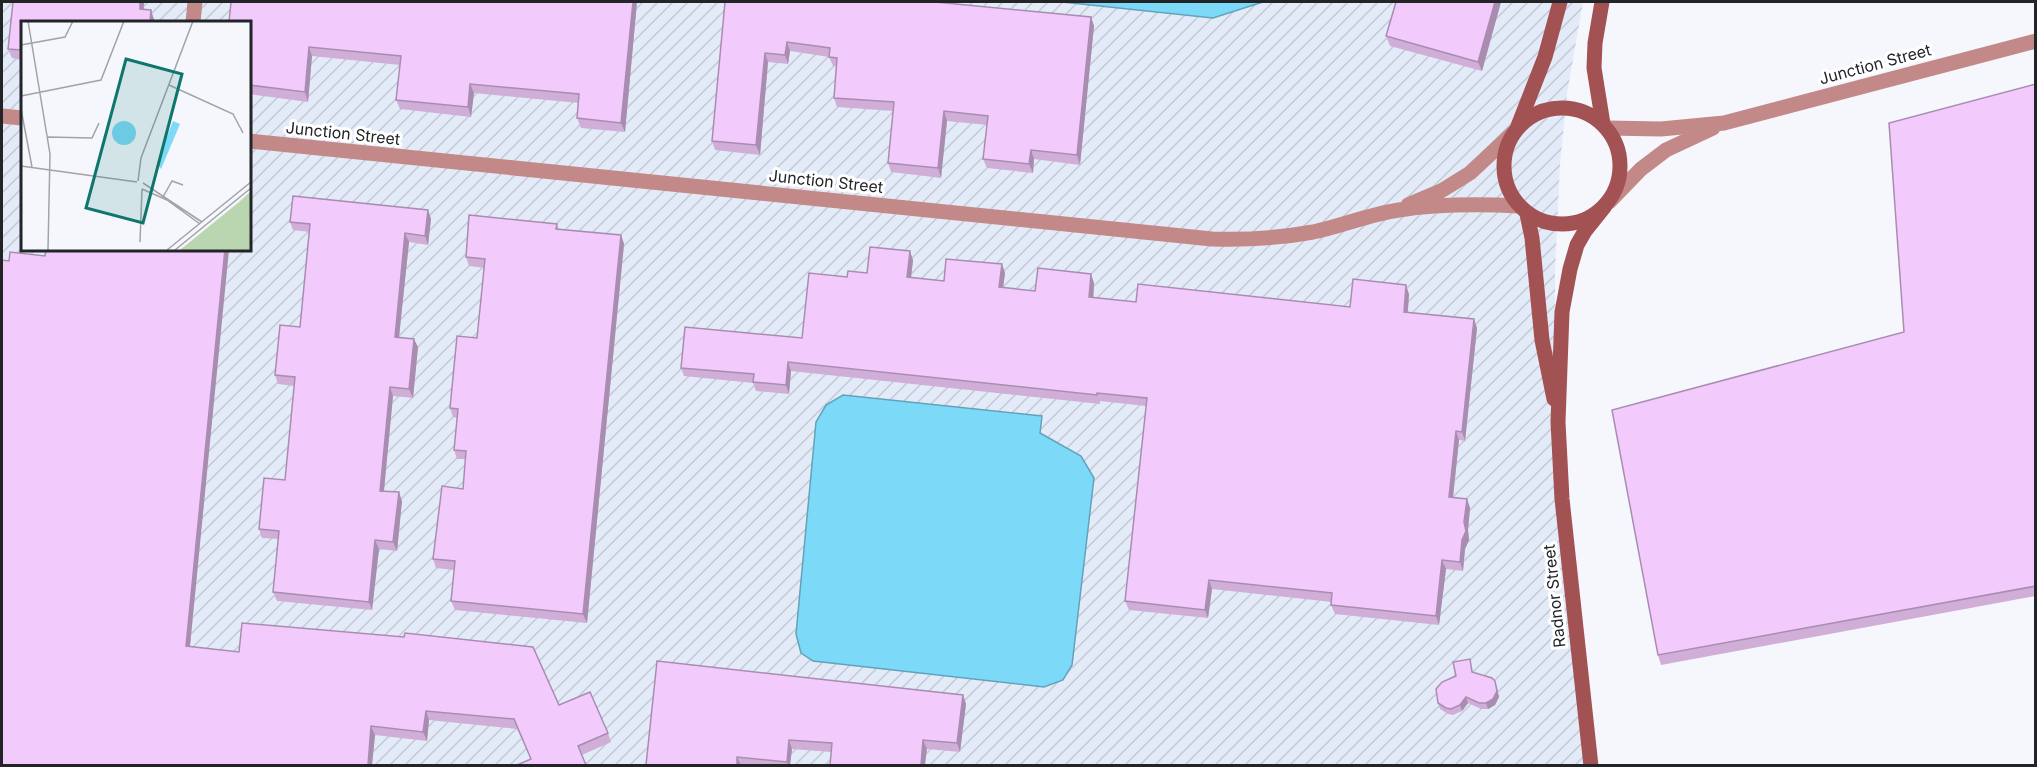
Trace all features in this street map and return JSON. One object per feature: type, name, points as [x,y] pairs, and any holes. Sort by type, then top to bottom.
[{"type":"street","points":[[193,21],[195,2]]},
{"type":"street","points":[[1560,2],[1545,57],[1506,150],[1504,174],[1511,197],[1523,210],[1539,221],[1553,225],[1581,222],[1594,216],[1607,204],[1618,184],[1620,165],[1617,146],[1605,126],[1594,68],[1595,43],[1602,2]]},
{"type":"street","name":"Junction Street","points":[[1605,126],[1661,129],[1724,123],[2036,41]]},
{"type":"street","points":[[1515,130],[1529,117],[1543,110],[1559,108],[1575,109],[1590,115],[1605,126]]},
{"type":"street","points":[[2,116],[21,118]]},
{"type":"street","name":"Junction Street","points":[[1607,204],[1641,169],[1666,150],[1724,123]]},
{"type":"street","name":"Junction Street","points":[[250,141],[1212,238],[1274,238],[1315,232],[1397,210],[1441,190],[1470,173],[1515,130]]},
{"type":"street","name":"Junction Street","points":[[1397,210],[1481,204],[1523,210]]},
{"type":"street","name":"Radnor Street","points":[[1591,765],[1562,499],[1558,422],[1562,312],[1570,269],[1577,245],[1585,231],[1607,204]]},
{"type":"street","name":"Radnor Street","points":[[1523,210],[1532,238],[1542,340],[1558,422]]},
{"type":"shaded area","points":[[2,2],[1583,2],[1567,94],[1560,165],[1555,271],[1556,423],[1594,765],[2,765]]},
{"type":"water","points":[[1062,2],[1263,2],[1213,18]]},
{"type":"water","points":[[843,395],[1042,416],[1040,433],[1081,456],[1094,478],[1072,665],[1063,680],[1044,687],[813,661],[801,653],[796,634],[816,422],[826,405]]},
{"type":"building","points":[[13,2],[140,2],[140,9],[151,10],[150,21],[21,21],[21,50],[8,49]]},
{"type":"building","points":[[231,2],[633,2],[621,123],[577,118],[579,94],[470,84],[468,107],[396,100],[401,56],[309,47],[305,92],[250,85],[250,21],[229,21]]},
{"type":"building","points":[[725,2],[935,2],[1091,17],[1077,155],[1031,150],[1029,164],[983,159],[988,116],[944,111],[938,168],[888,163],[894,102],[834,98],[837,58],[829,57],[830,48],[787,42],[785,55],[765,53],[756,145],[712,141]]},
{"type":"building","points":[[1396,2],[1495,2],[1478,62],[1386,36]]},
{"type":"building","points":[[2036,84],[2036,586],[1658,655],[1612,410],[1904,332],[1889,123]]},
{"type":"building","points":[[293,196],[428,210],[425,236],[405,233],[395,337],[414,339],[409,389],[390,387],[380,491],[399,492],[393,542],[375,540],[369,602],[273,592],[279,531],[259,529],[264,478],[285,480],[295,377],[275,375],[280,325],[300,327],[310,224],[290,222]]},
{"type":"building","points":[[469,215],[557,224],[556,229],[621,235],[583,614],[451,601],[455,561],[433,559],[442,486],[463,489],[466,451],[454,450],[458,409],[450,408],[457,336],[477,338],[485,259],[466,257]]},
{"type":"building","points":[[870,247],[910,251],[907,277],[944,281],[946,259],[1002,264],[999,287],[1035,291],[1038,268],[1091,274],[1089,297],[1136,302],[1138,284],[1350,307],[1353,279],[1406,285],[1404,312],[1474,319],[1462,432],[1456,431],[1449,497],[1467,499],[1464,522],[1466,531],[1462,540],[1460,562],[1442,560],[1436,616],[1331,605],[1332,593],[1209,580],[1205,610],[1125,601],[1147,398],[1097,393],[1097,395],[788,362],[786,385],[753,382],[754,374],[681,368],[685,327],[802,338],[809,273],[847,277],[848,271],[867,273]]},
{"type":"building","points":[[46,250],[225,250],[186,646],[239,652],[242,623],[404,637],[405,633],[533,647],[559,705],[590,692],[608,733],[578,746],[586,765],[517,765],[531,759],[514,719],[426,711],[423,732],[371,726],[368,765],[2,765],[2,260],[9,261],[10,252],[45,256]]},
{"type":"building","points":[[1470,659],[1472,672],[1492,678],[1497,691],[1493,699],[1486,703],[1479,703],[1466,697],[1460,705],[1451,709],[1446,708],[1438,703],[1436,689],[1442,682],[1456,676],[1453,662]]},
{"type":"building","points":[[657,661],[963,695],[957,743],[923,740],[921,765],[830,765],[832,743],[789,740],[787,762],[737,757],[737,765],[646,765]]}]
